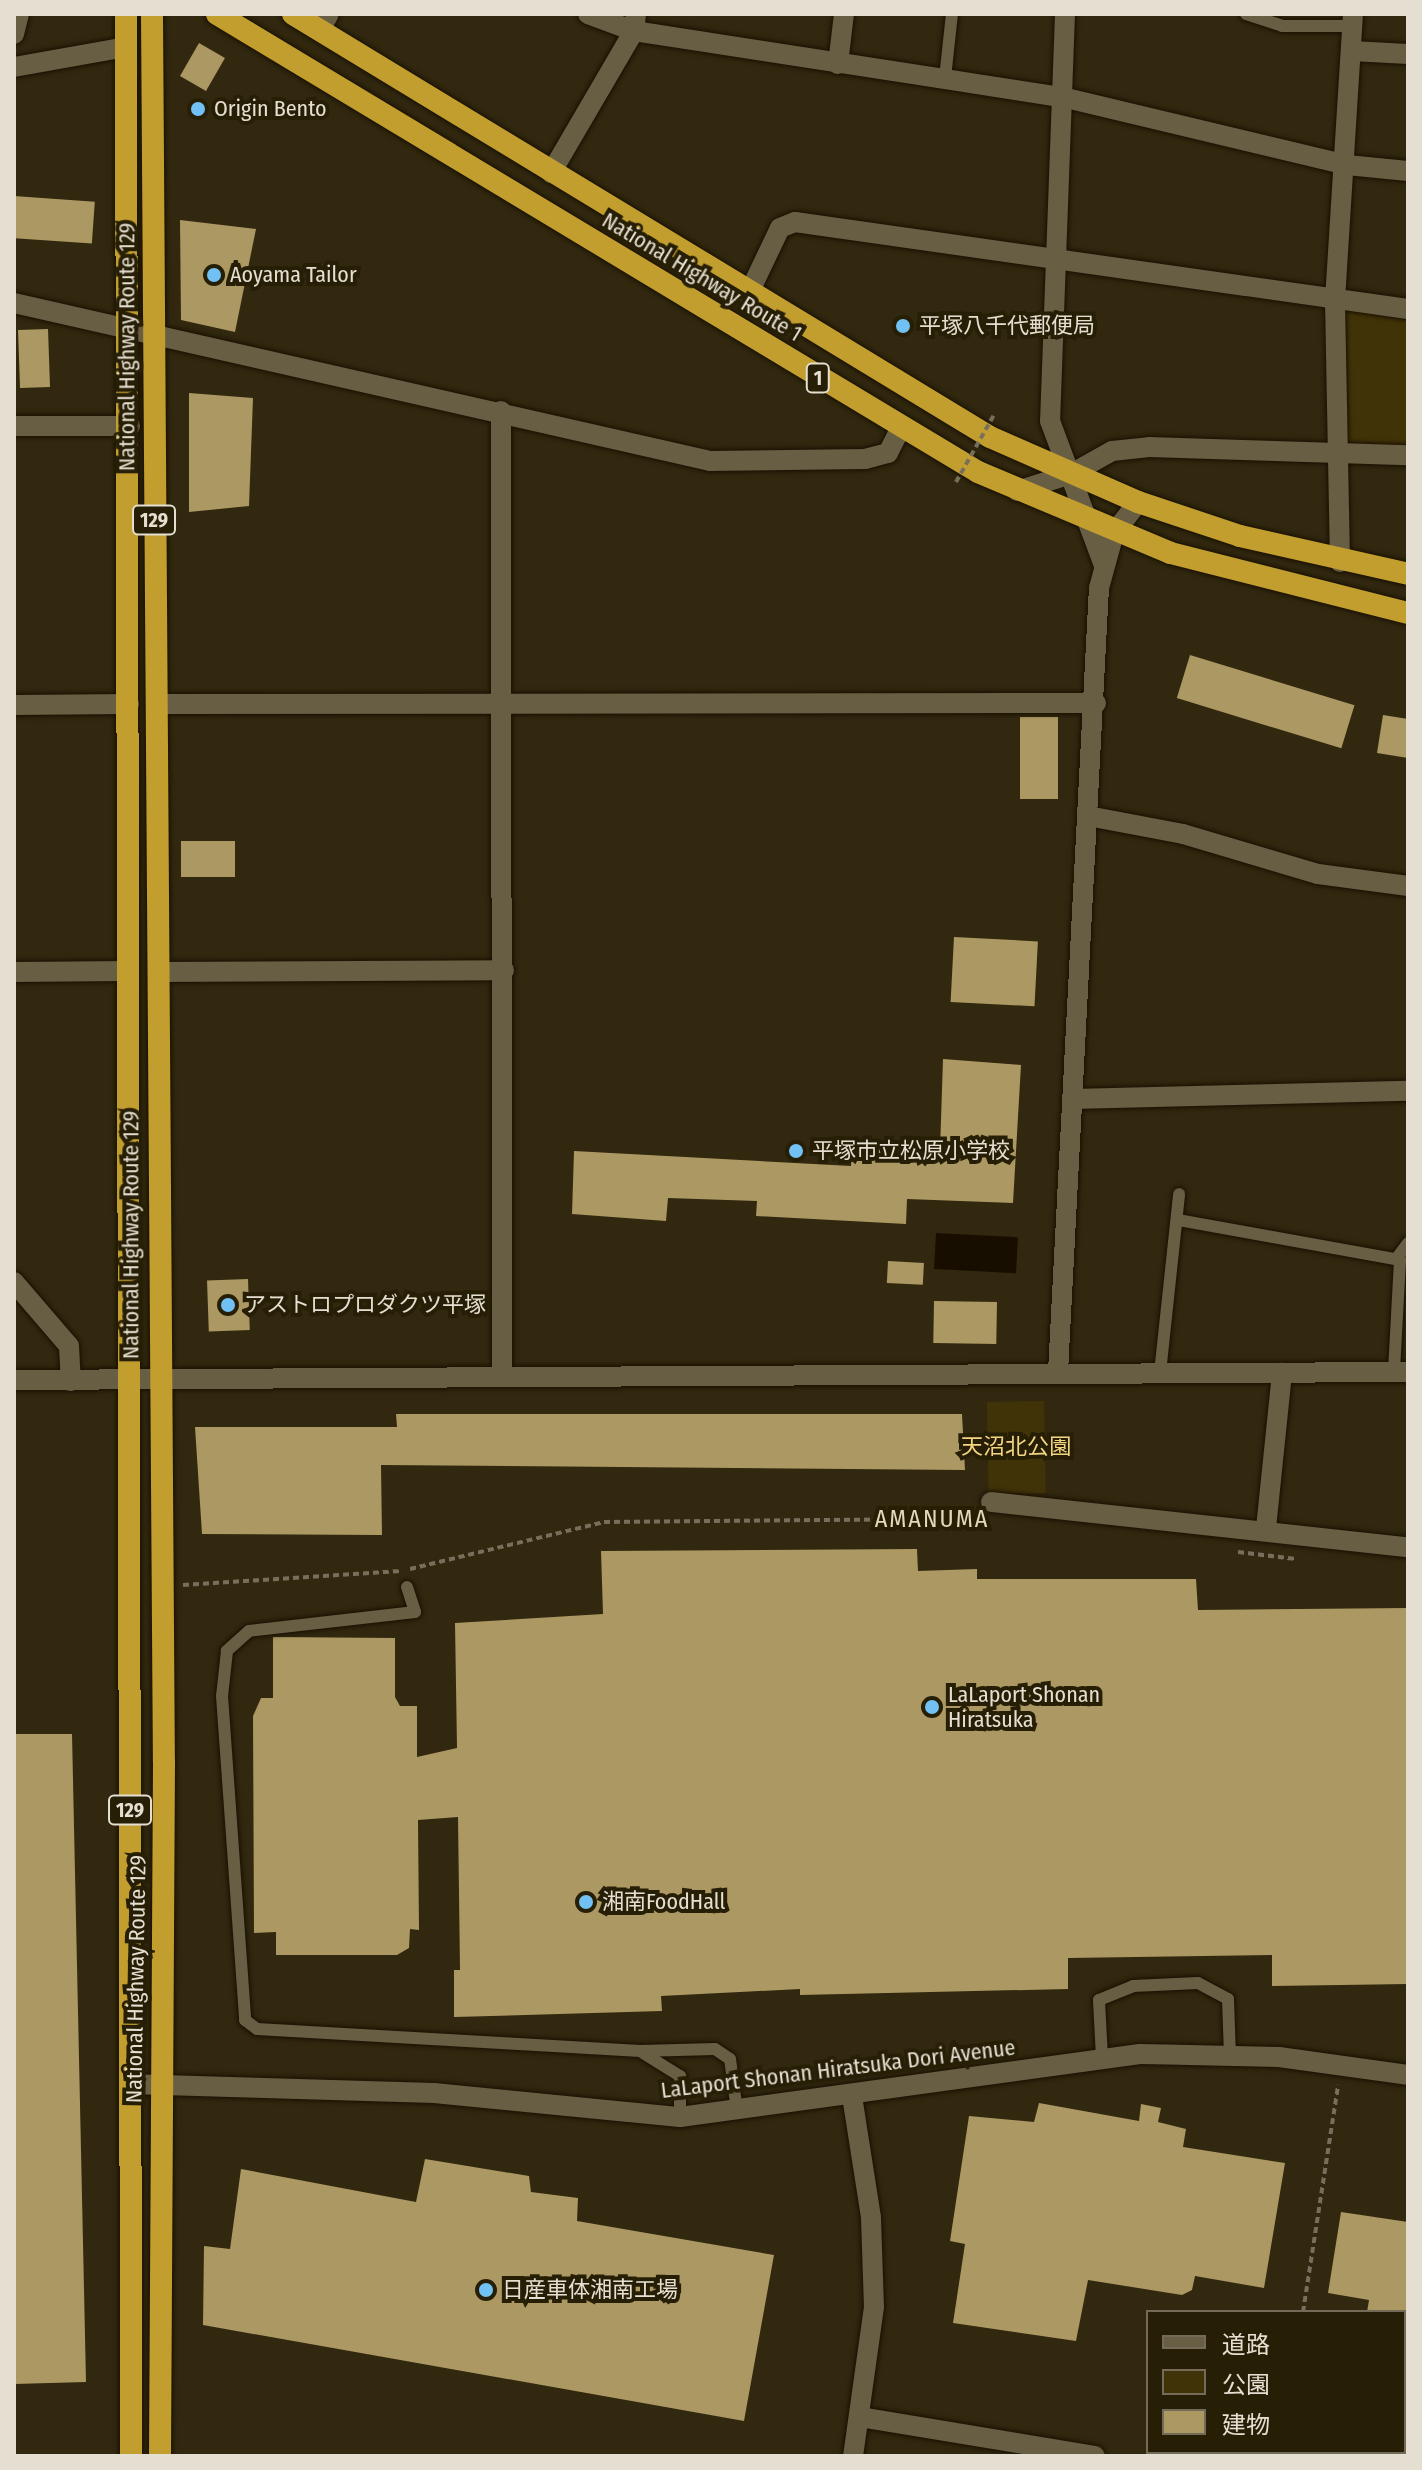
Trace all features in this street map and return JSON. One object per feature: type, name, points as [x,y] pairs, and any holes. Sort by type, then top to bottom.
[{"type":"highway","name":"National Highway Route 129","points":[[126,14],[130,331],[131,2456]]},
{"type":"highway","name":"National Highway Route 129","points":[[152,14],[159,972],[160,2456]]},
{"type":"highway","name":"National Highway Route 1","points":[[217,14],[901,428],[1114,533],[1260,580],[1408,613]]},
{"type":"highway","name":"National Highway Route 1","points":[[293,14],[324,22],[551,173],[748,295],[1062,471],[1138,502],[1340,562],[1408,574]]},
{"type":"street","points":[[14,34],[19,14]]},
{"type":"street","points":[[588,14],[838,64],[1062,97],[1347,165],[1408,171]]},
{"type":"street","points":[[838,64],[844,14]]},
{"type":"street","points":[[1058,1372],[1103,563],[1093,524],[1062,471],[1058,444],[1050,421],[1065,14]]},
{"type":"street","points":[[1340,562],[1335,300],[1347,165],[1353,20]]},
{"type":"street","points":[[551,173],[635,22]]},
{"type":"street","points":[[14,67],[126,47]]},
{"type":"street","points":[[1352,51],[1408,54]]},
{"type":"street","points":[[748,295],[780,228],[795,222],[1056,262],[1408,309]]},
{"type":"street","points":[[14,303],[501,411],[710,461],[865,459],[888,453],[901,428]]},
{"type":"street","points":[[501,411],[504,970],[502,1373]]},
{"type":"street","points":[[14,426],[130,426]]},
{"type":"street","points":[[1026,488],[1112,451],[1149,447],[1408,455]]},
{"type":"street","points":[[1103,563],[1114,533],[1138,502]]},
{"type":"street","points":[[157,704],[1096,703]]},
{"type":"street","points":[[14,705],[129,704]]},
{"type":"street","points":[[1088,816],[1183,834],[1318,874],[1408,886]]},
{"type":"street","points":[[159,972],[504,970]]},
{"type":"street","points":[[14,972],[128,971]]},
{"type":"street","points":[[1072,1099],[1408,1091]]},
{"type":"street","points":[[14,1282],[69,1346],[71,1381]]},
{"type":"street","points":[[14,1380],[502,1373],[1401,1372]]},
{"type":"street","points":[[1266,1528],[1282,1373]]},
{"type":"street","points":[[991,1511],[1266,1528],[1408,1547]]},
{"type":"street","name":"LaLaport Shonan Hiratsuka Dori Avenue","points":[[129,2084],[434,2093],[680,2117],[852,2096],[1102,2058],[1230,2055],[1408,2075]]},
{"type":"street","points":[[852,2096],[871,2218],[874,2307],[853,2456]]},
{"type":"street","points":[[860,2417],[1095,2456]]},
{"type":"lane","points":[[945,78],[952,14]]},
{"type":"lane","points":[[1246,14],[1282,26],[1353,20]]},
{"type":"lane","points":[[1160,1373],[1179,1194]]},
{"type":"lane","points":[[1178,1220],[1396,1259]]},
{"type":"lane","points":[[1401,1372],[1396,1259],[1408,1243]]},
{"type":"lane","points":[[407,1587],[415,1612],[249,1631],[227,1651],[222,1696],[245,2020],[257,2029],[640,2051],[722,2052],[730,2059],[737,2111]]},
{"type":"lane","points":[[1102,2058],[1099,2000],[1133,1986],[1198,1983],[1228,1999],[1230,2055]]},
{"type":"lane","points":[[640,2051],[680,2076],[680,2117]]},
{"type":"path","points":[[956,482],[995,413]]},
{"type":"path","points":[[176,1584],[399,1571],[604,1522],[991,1511]]},
{"type":"path","points":[[1224,1551],[1309,1558]]},
{"type":"path","points":[[1303,2310],[1339,2082]]},
{"type":"green space","points":[[1335,300],[1408,313],[1408,455],[1339,454]]},
{"type":"green space","name":"天沼北公園","points":[[1044,1401],[1046,1493],[989,1494],[987,1402]]},
{"type":"shaded area","points":[[936,1233],[1018,1237],[1016,1273],[934,1269]]},
{"type":"building","points":[[199,43],[225,58],[206,91],[180,76]]},
{"type":"building","points":[[14,196],[95,202],[92,244],[14,238]]},
{"type":"building","name":"Aoyama Tailor","points":[[180,220],[256,229],[235,332],[181,320]]},
{"type":"building","points":[[48,329],[50,387],[20,388],[18,330]]},
{"type":"building","points":[[189,393],[253,398],[249,506],[189,512]]},
{"type":"building","points":[[1190,655],[1354,705],[1341,748],[1177,698]]},
{"type":"building","points":[[1383,715],[1408,719],[1408,758],[1377,753]]},
{"type":"building","points":[[1020,717],[1058,717],[1058,799],[1020,799]]},
{"type":"building","points":[[181,841],[235,841],[235,877],[181,877]]},
{"type":"building","points":[[954,937],[1038,941],[1034,1006],[951,1002]]},
{"type":"building","points":[[943,1059],[1021,1065],[1013,1203],[907,1199],[906,1224],[756,1216],[757,1201],[668,1198],[666,1221],[572,1214],[574,1151],[851,1166],[852,1142],[940,1150]]},
{"type":"building","points":[[888,1261],[924,1263],[923,1285],[887,1283]]},
{"type":"building","name":"アストロプロダクツ平塚","points":[[248,1279],[250,1330],[209,1331],[207,1280]]},
{"type":"building","points":[[934,1301],[997,1302],[996,1344],[933,1343]]},
{"type":"building","points":[[396,1414],[962,1414],[965,1470],[381,1465],[382,1535],[202,1534],[195,1427],[397,1427]]},
{"type":"building","name":"LaLaport Shonan Hiratsuka","points":[[917,1549],[918,1571],[977,1569],[977,1579],[1196,1579],[1198,1610],[1408,1608],[1408,1984],[1272,1986],[1272,1955],[1068,1958],[1068,1989],[800,1995],[800,1989],[661,1996],[662,2011],[454,2017],[454,1970],[460,1970],[458,1817],[418,1820],[419,1930],[410,1929],[409,1948],[397,1955],[276,1955],[276,1932],[254,1933],[253,1716],[261,1698],[273,1698],[273,1637],[395,1638],[395,1697],[400,1706],[417,1706],[417,1757],[457,1748],[455,1623],[603,1614],[601,1551]]},
{"type":"building","points":[[14,1734],[72,1734],[86,2382],[14,2384]]},
{"type":"building","points":[[1039,2103],[1139,2121],[1141,2104],[1161,2108],[1158,2122],[1186,2129],[1183,2147],[1285,2163],[1264,2288],[1195,2276],[1192,2290],[1182,2295],[1088,2280],[1076,2341],[953,2323],[965,2244],[950,2241],[969,2116],[1034,2122]]},
{"type":"building","name":"日産車体湘南工場","points":[[425,2159],[529,2176],[531,2192],[578,2198],[577,2221],[774,2255],[744,2421],[203,2325],[204,2246],[230,2249],[241,2169],[416,2202]]},
{"type":"building","points":[[1341,2212],[1408,2222],[1408,2312],[1367,2310],[1369,2300],[1328,2293]]},
{"type":"place","name":"Origin Bento","points":[[198,109]]},
{"type":"place","name":"Aoyama Tailor","points":[[214,275]]},
{"type":"place","name":"平塚八千代郵便局","points":[[903,326]]},
{"type":"place","name":"平塚市立松原小学校","points":[[796,1151]]},
{"type":"place","name":"アストロプロダクツ平塚","points":[[228,1305]]},
{"type":"place","name":"LaLaport Shonan Hiratsuka","points":[[932,1707]]},
{"type":"place","name":"湘南FoodHall","points":[[586,1902]]},
{"type":"place","name":"日産車体湘南工場","points":[[486,2290]]},
{"type":"district","name":"AMANUMA","points":[[932,1520]]}]
